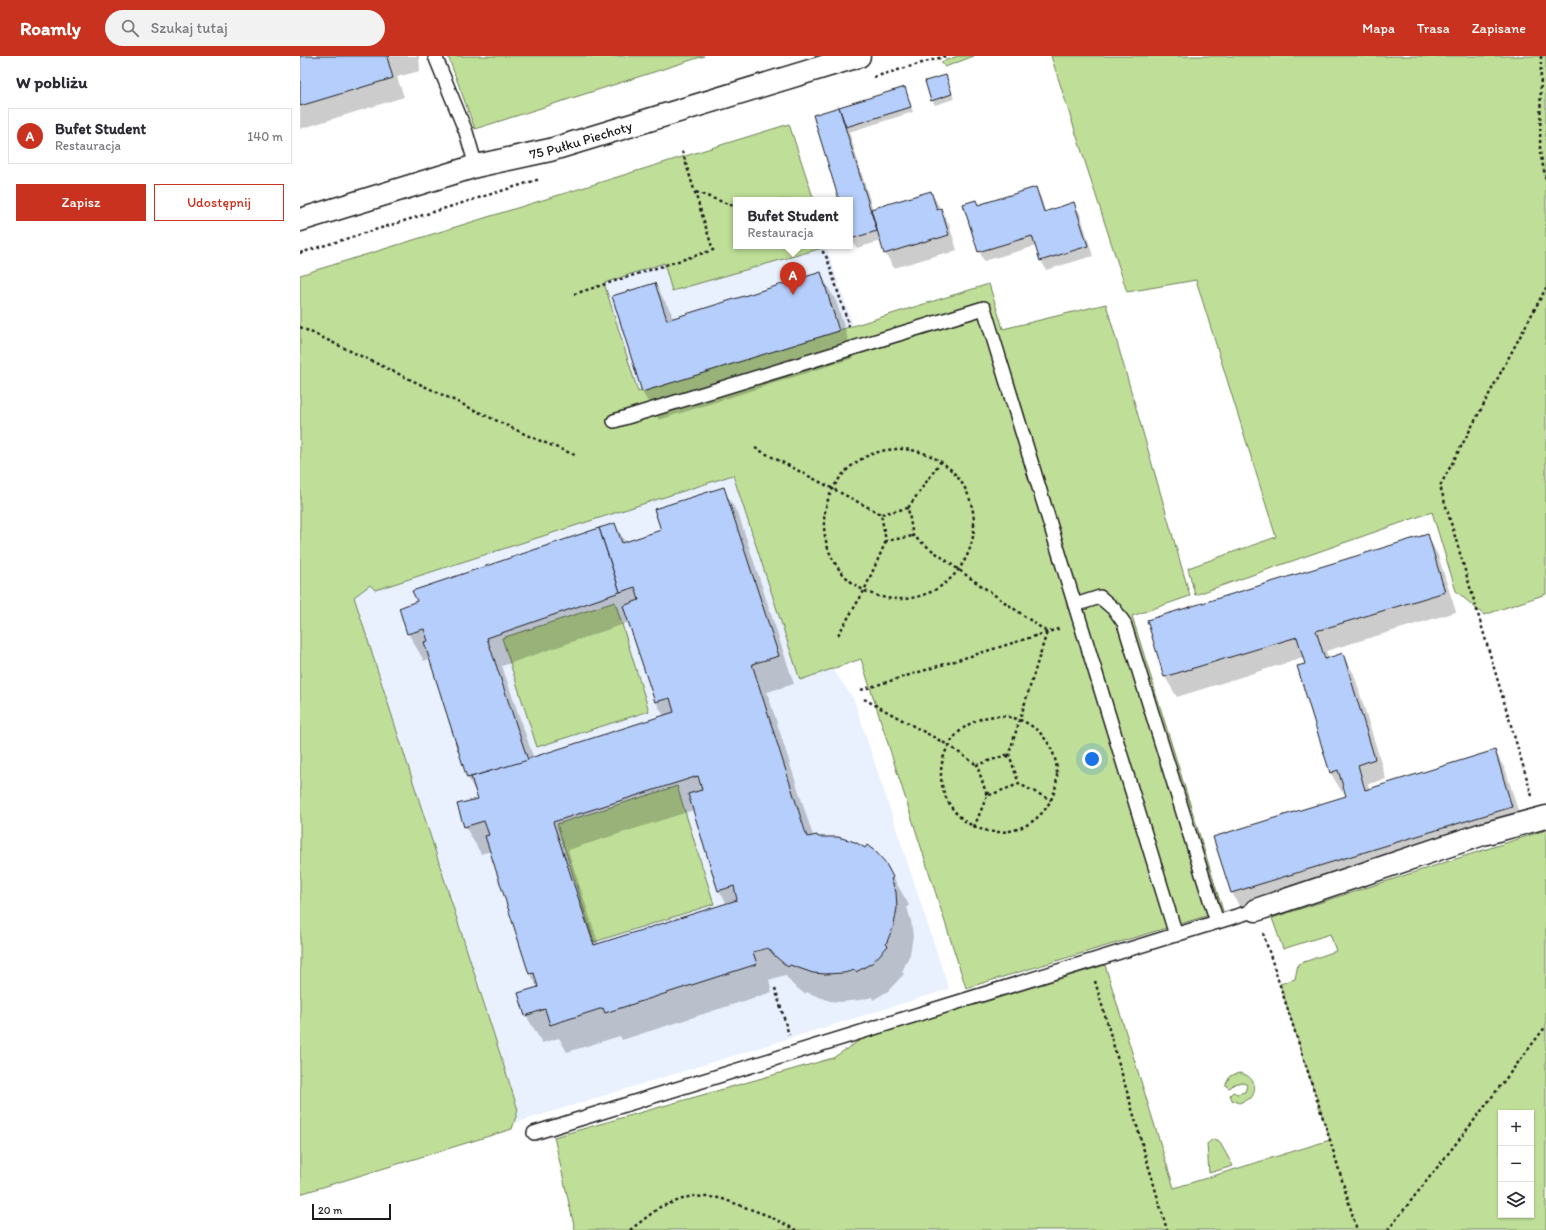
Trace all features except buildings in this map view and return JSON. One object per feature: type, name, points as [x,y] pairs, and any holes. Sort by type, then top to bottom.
[{"type":"main road","name":"75 Pułku Piechoty","points":[[300,220],[476,166],[550,150],[859,56]]},
{"type":"main road","points":[[1256,910],[1483,834],[1542,818]]},
{"type":"lane","points":[[435,56],[466,132],[476,166]]},
{"type":"lane","points":[[614,421],[984,308],[1176,935]]},
{"type":"lane","points":[[1075,605],[1100,597],[1115,610],[1124,623],[1217,922]]},
{"type":"lane","points":[[534,1133],[1256,910]]},
{"type":"path","points":[[1541,56],[1540,152],[1546,180]]},
{"type":"path","points":[[574,294],[713,250],[682,151]]},
{"type":"path","points":[[696,192],[733,206]]},
{"type":"path","points":[[821,249],[827,258],[856,347]]},
{"type":"path","points":[[300,253],[310,250]]},
{"type":"path","points":[[1542,818],[1440,486],[1546,288]]},
{"type":"path","points":[[300,327],[531,437],[575,455]]},
{"type":"path","points":[[755,448],[881,514],[908,508],[941,461]]},
{"type":"path","points":[[893,448],[918,450],[941,461],[959,478],[971,500],[975,524],[970,548],[959,570],[940,588],[918,598],[892,600],[868,594],[847,580],[832,560],[824,536],[824,511],[832,488],[848,468],[869,454],[893,448]]},
{"type":"path","points":[[908,508],[913,536],[1047,632]]},
{"type":"path","points":[[838,635],[864,591],[886,541],[881,514]]},
{"type":"path","points":[[886,541],[913,536]]},
{"type":"path","points":[[861,690],[1080,621]]},
{"type":"path","points":[[1007,758],[1047,632]]},
{"type":"path","points":[[864,699],[948,745],[977,765],[987,796]]},
{"type":"path","points":[[1004,715],[1020,719],[1037,729],[1050,744],[1056,762],[1057,775],[1057,782],[1051,800],[1041,815],[1026,825],[1009,831],[991,832],[974,826],[961,818],[951,806],[944,792],[941,771],[942,760],[948,745],[958,732],[972,722],[988,716],[1004,715]]},
{"type":"path","points":[[977,765],[1009,754]]},
{"type":"path","points":[[1009,754],[1019,784],[1051,800]]},
{"type":"path","points":[[987,796],[1019,784]]},
{"type":"path","points":[[974,826],[990,792]]},
{"type":"path","points":[[1256,910],[1330,1140],[1357,1230]]},
{"type":"path","points":[[1090,961],[1167,1230]]},
{"type":"path","points":[[775,988],[783,1015]]},
{"type":"path","points":[[1388,1230],[1546,1026]]},
{"type":"path","points":[[630,1230],[660,1207],[691,1196],[720,1198],[769,1216],[796,1230]]},
{"type":"shaded area","points":[[766,249],[827,249],[853,325],[726,398],[796,615],[854,700],[949,989],[496,1129],[343,593],[536,285],[667,254]]},
{"type":"green space","points":[[448,56],[704,56],[475,129]]},
{"type":"green space","points":[[958,56],[974,56],[945,67],[941,62]]},
{"type":"green space","points":[[1051,56],[1546,56],[1546,594],[1484,615],[1456,591],[1432,512],[1195,595],[1188,568],[1276,537],[1196,280],[1127,292]]},
{"type":"green space","points":[[789,124],[813,197],[733,197],[733,249],[819,249],[672,291],[664,263],[604,283],[638,392],[989,284],[1003,329],[1106,304],[1190,596],[1132,616],[1223,911],[966,988],[861,659],[800,680],[733,475],[375,590],[370,585],[354,597],[518,1110],[512,1129],[300,1194],[300,275]]},
{"type":"green space","points":[[615,602],[649,711],[537,747],[502,638]]},
{"type":"green space","points":[[677,786],[714,904],[594,942],[557,824]]},
{"type":"green space","points":[[1546,830],[1546,1230],[575,1230],[554,1137],[833,1058],[872,1032],[985,1002],[1105,965],[1174,1188],[1330,1140],[1280,984],[1295,979],[1298,964],[1336,951],[1330,934],[1283,949],[1272,918]]},
{"type":"green space","points":[[1239,1073],[1248,1076],[1251,1079],[1254,1090],[1251,1098],[1239,1103],[1232,1100],[1230,1095],[1233,1092],[1237,1094],[1245,1092],[1247,1085],[1242,1082],[1234,1084],[1230,1088],[1226,1086],[1226,1084],[1230,1076]]},
{"type":"green space","points":[[1213,1139],[1219,1141],[1233,1166],[1209,1173],[1207,1144]]},
{"type":"place","name":"Bufet Student","points":[[793,295]]}]
